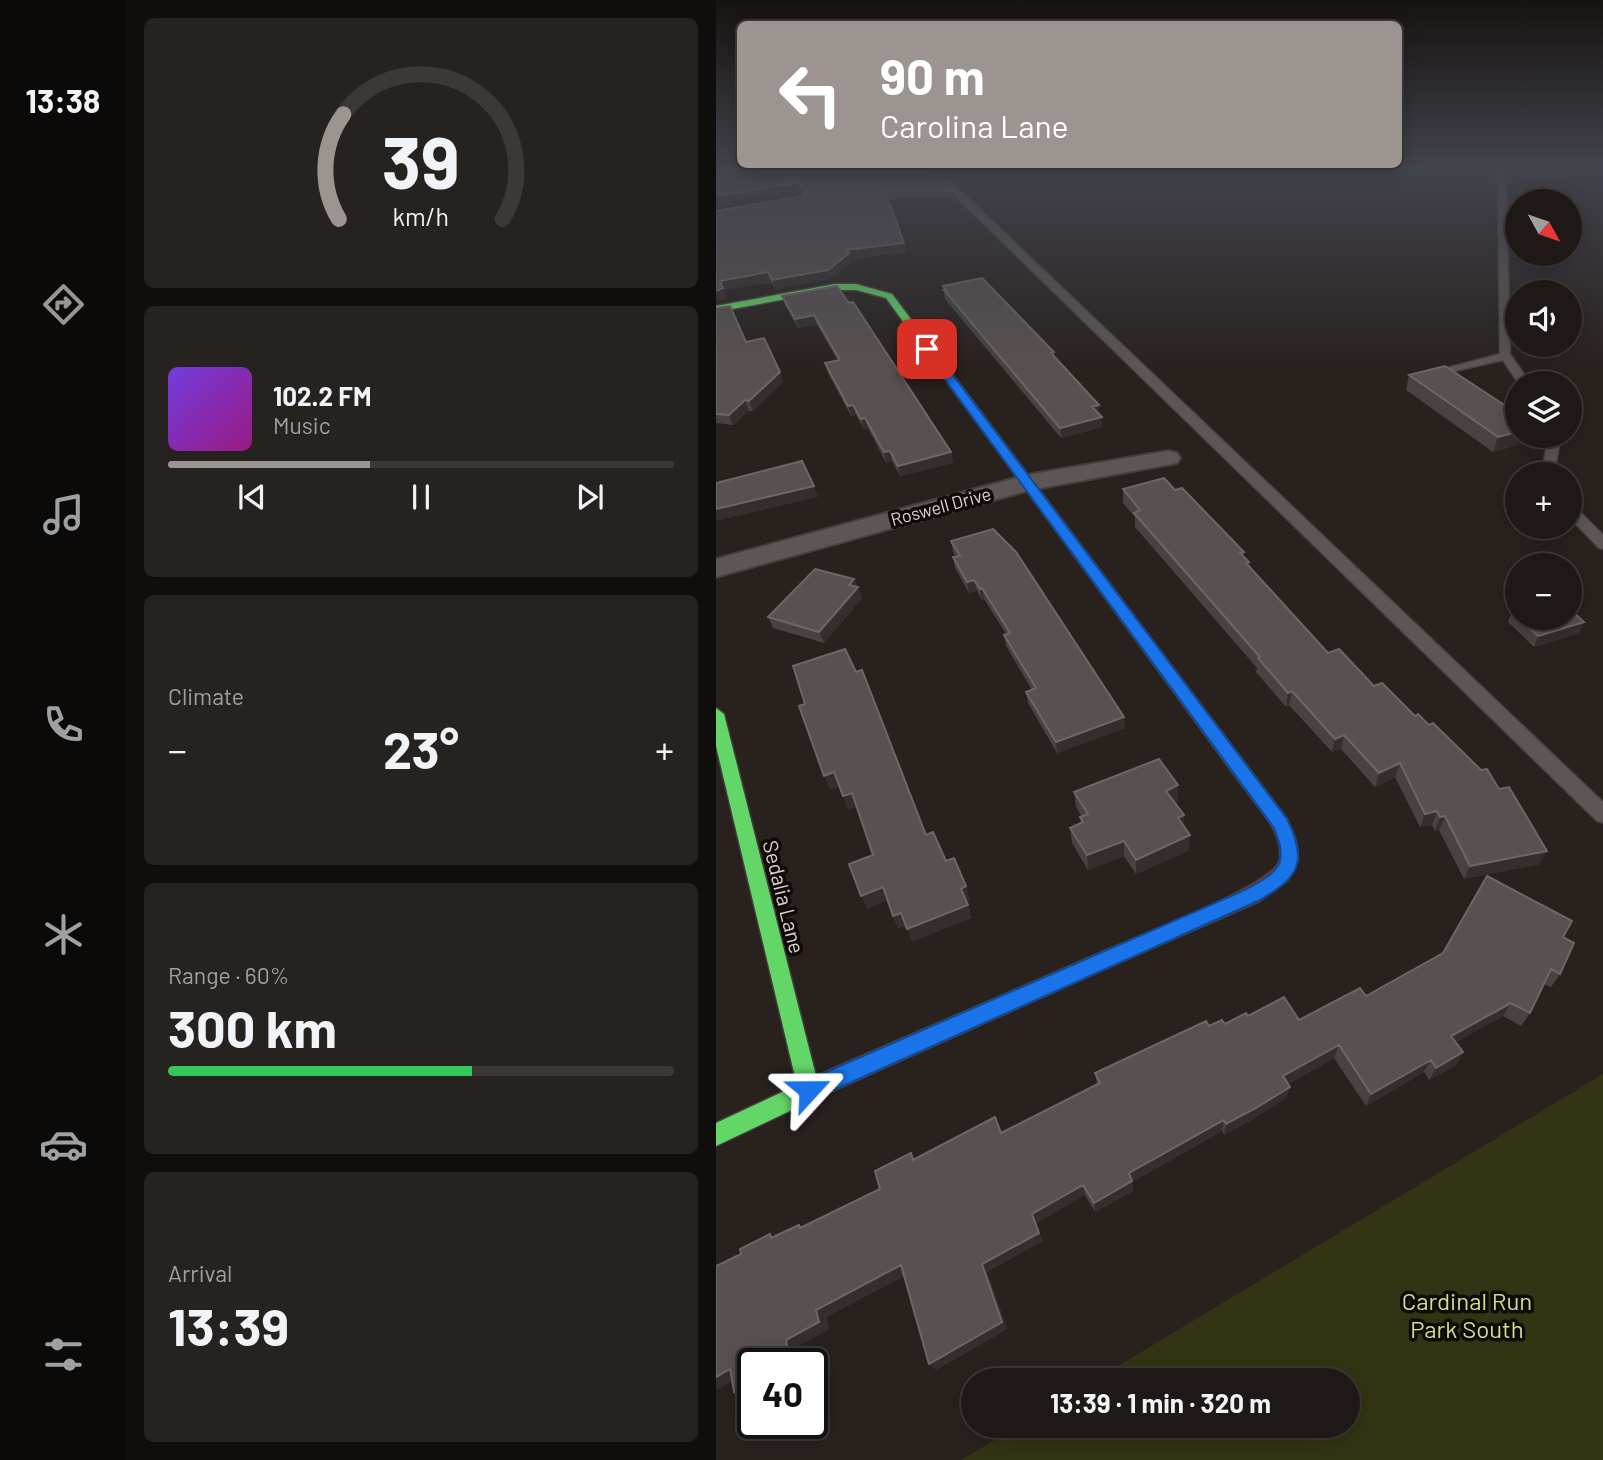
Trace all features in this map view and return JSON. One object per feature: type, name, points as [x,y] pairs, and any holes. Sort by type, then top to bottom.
[{"type":"street","points":[[716,309],[846,286],[889,296],[1281,824],[1291,859],[1286,872],[1277,881],[1252,896],[809,1090],[716,1135]]},
{"type":"street","name":"Roswell Drive","points":[[716,568],[1027,483],[1168,458]]},
{"type":"street","name":"Sedalia Lane","points":[[716,714],[809,1090]]},
{"type":"lane","points":[[1002,236],[1603,816]]},
{"type":"lane","points":[[1503,236],[1505,314]]},
{"type":"lane","points":[[1421,378],[1505,356]]},
{"type":"lane","points":[[1582,523],[1603,545]]},
{"type":"green space","name":"Cardinal Run Park South","points":[[1603,1074],[1603,1460],[961,1460],[998,1438],[1360,1438],[1360,1368],[1115,1368]]},
{"type":"building","points":[[716,236],[901,236],[904,243],[846,250],[849,253],[828,270],[772,280],[768,272],[720,281],[723,288],[716,291]]},
{"type":"building","points":[[982,278],[1054,352],[1051,353],[1099,405],[1092,407],[1102,417],[1060,428],[944,290],[943,286]]},
{"type":"building","points":[[837,286],[849,303],[853,302],[951,452],[898,466],[890,451],[884,452],[865,418],[861,419],[853,405],[848,406],[825,363],[840,360],[814,315],[795,319],[782,296]]},
{"type":"building","points":[[730,306],[746,342],[764,338],[780,372],[749,401],[745,400],[729,415],[716,414],[716,308]]},
{"type":"building","points":[[1445,366],[1505,405],[1505,435],[1498,437],[1409,375]]},
{"type":"building","points":[[802,461],[814,486],[716,509],[716,483]]},
{"type":"building","points":[[1164,478],[1175,490],[1182,488],[1244,552],[1240,553],[1249,562],[1246,563],[1328,653],[1339,649],[1374,686],[1382,683],[1415,716],[1418,714],[1429,725],[1433,723],[1481,770],[1487,769],[1499,789],[1509,787],[1547,851],[1470,866],[1445,816],[1440,817],[1437,811],[1425,814],[1400,763],[1379,773],[1344,735],[1335,739],[1292,691],[1288,693],[1258,658],[1260,657],[1134,513],[1140,510],[1123,489]]},
{"type":"building","points":[[993,529],[1016,552],[1124,717],[1056,742],[1026,692],[1036,688],[1004,635],[1010,633],[982,588],[980,589],[974,580],[967,582],[953,557],[960,556],[951,541]]},
{"type":"building","points":[[815,569],[854,579],[849,585],[858,587],[819,632],[768,617]]},
{"type":"building","points":[[1532,630],[1558,630],[1538,636]]},
{"type":"building","points":[[845,649],[856,672],[862,670],[926,835],[933,832],[946,861],[954,858],[966,886],[961,889],[968,905],[907,929],[901,913],[893,916],[883,887],[861,896],[849,864],[873,855],[852,793],[843,796],[834,772],[824,776],[799,706],[805,704],[793,666]]},
{"type":"building","points":[[1159,759],[1178,785],[1166,791],[1184,815],[1178,818],[1190,835],[1136,860],[1124,841],[1087,855],[1070,828],[1083,822],[1080,817],[1088,814],[1074,792]]},
{"type":"building","points":[[1487,876],[1572,921],[1563,937],[1574,943],[1560,974],[1551,969],[1530,1013],[1511,1003],[1451,1036],[1463,1052],[1436,1068],[1431,1060],[1371,1094],[1339,1045],[1283,1076],[1290,1087],[1256,1108],[1226,1124],[1224,1120],[1129,1173],[1132,1181],[1094,1203],[1083,1185],[1032,1214],[1039,1233],[982,1264],[1002,1322],[929,1364],[901,1265],[816,1310],[819,1322],[786,1340],[787,1348],[737,1348],[737,1390],[734,1392],[730,1369],[716,1377],[716,1266],[741,1254],[740,1249],[770,1234],[771,1238],[799,1225],[800,1228],[880,1189],[875,1171],[911,1153],[913,1160],[995,1117],[1001,1133],[1100,1083],[1095,1073],[1206,1021],[1209,1026],[1222,1020],[1225,1024],[1246,1013],[1248,1016],[1284,997],[1299,1020],[1360,988],[1366,996],[1443,953]]},
{"type":"traffic: fast","points":[[716,309],[835,287],[856,287],[889,296],[1250,783]]},
{"type":"traffic: fast","points":[[716,714],[809,1090]]},
{"type":"traffic: fast","points":[[716,1135],[809,1090],[1107,959]]},
{"type":"traffic: jam","points":[[1107,959],[1252,896],[1282,875],[1289,860],[1286,838],[1281,824],[1250,783]]},
{"type":"route","points":[[809,1090],[1252,896],[1277,881],[1286,872],[1291,859],[1281,824],[927,349]]}]
